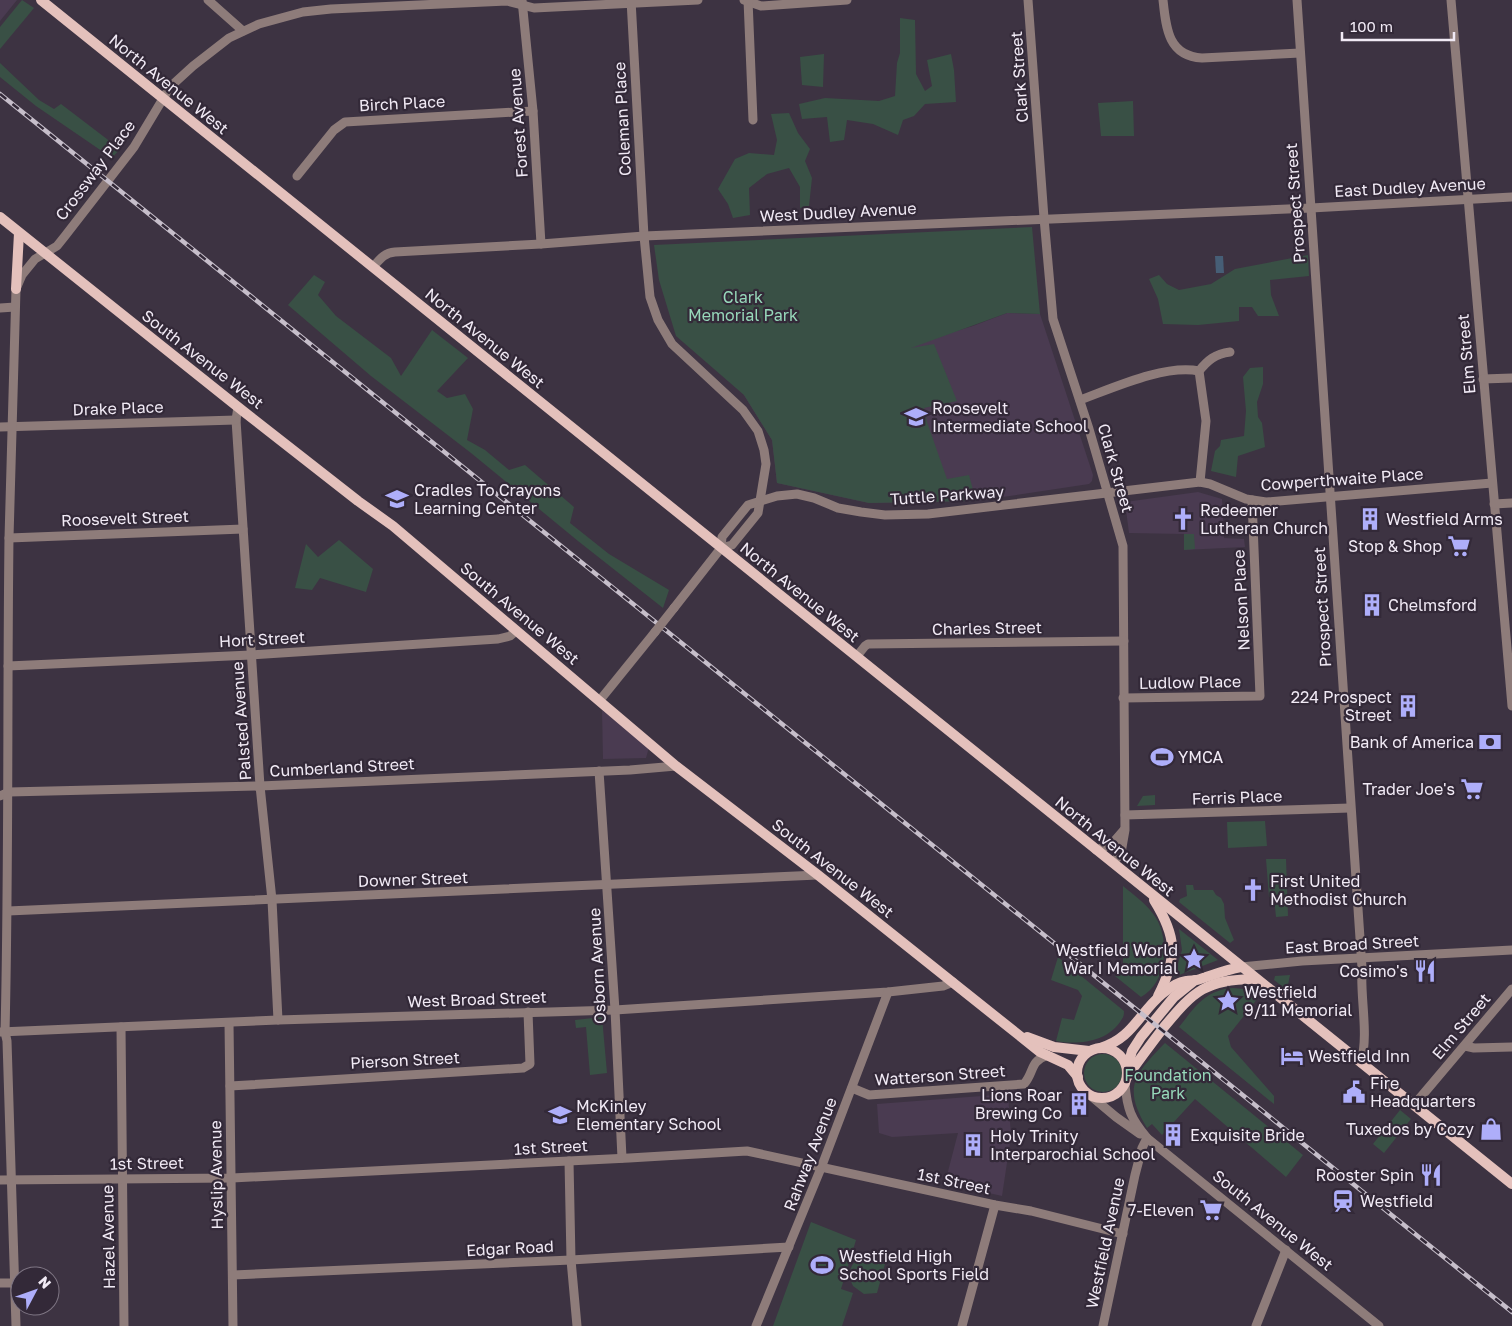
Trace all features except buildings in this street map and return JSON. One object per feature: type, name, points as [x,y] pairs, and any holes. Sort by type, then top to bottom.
[{"type":"main road","name":"North Avenue West","points":[[41,0],[1512,1184]]},
{"type":"main road","name":"South Avenue West","points":[[0,217],[358,501],[393,526],[676,766],[818,875],[1046,1056],[1068,1065],[1078,1077]]},
{"type":"main road","points":[[16,289],[19,233]]},
{"type":"main road","points":[[1150,893],[1168,924],[1172,938],[1169,971],[1157,999]]},
{"type":"main road","name":"East Broad Street","points":[[1100,1048],[1111,1045],[1125,1036],[1157,999],[1174,985],[1217,972],[1242,967]]},
{"type":"main road","points":[[1127,1077],[1123,1058],[1110,1049],[1100,1048],[1089,1051],[1080,1063],[1078,1077],[1084,1090],[1091,1096],[1109,1097],[1119,1092],[1147,1049],[1192,996],[1222,981],[1255,978]]},
{"type":"main road","name":"East Broad Street","points":[[1127,1077],[1132,1051],[1141,1037],[1174,997],[1195,980]]},
{"type":"main road","name":"South Avenue West","points":[[1019,1033],[1054,1047],[1089,1051]]},
{"type":"street","points":[[208,0],[243,31]]},
{"type":"street","name":"Crossway Place","points":[[16,289],[26,269],[35,259],[57,246],[134,146],[170,87],[213,50],[243,31],[278,18],[303,12],[386,3],[507,1],[523,3],[534,8],[698,0]]},
{"type":"street","points":[[753,120],[746,1],[761,6],[846,0]]},
{"type":"street","name":"Clark Street","points":[[1028,0],[1053,319],[1080,400],[1123,546],[1125,830],[1121,853],[1112,863]]},
{"type":"street","points":[[1163,0],[1168,34],[1179,50],[1187,55],[1202,58],[1300,53]]},
{"type":"street","name":"Prospect Street","points":[[1297,0],[1361,958],[1360,985],[1364,1046],[1360,1063]]},
{"type":"street","name":"Elm Street","points":[[1451,0],[1492,483],[1509,644],[1512,706]]},
{"type":"street","name":"Coleman Place","points":[[631,2],[644,236]]},
{"type":"street","name":"Forest Avenue","points":[[523,3],[533,110],[541,244]]},
{"type":"street","name":"Birch Place","points":[[297,176],[334,130],[345,122],[533,110]]},
{"type":"street","name":"East Dudley Avenue","points":[[1311,208],[1512,196]]},
{"type":"street","name":"West Dudley Avenue","points":[[373,267],[388,252],[541,244],[644,236],[1311,208]]},
{"type":"street","points":[[600,700],[722,548],[732,545],[758,513],[766,464],[758,431],[743,410],[672,344],[658,320],[650,297],[644,236]]},
{"type":"street","points":[[14,1266],[7,1041],[3,1032],[8,911],[4,794],[16,289]]},
{"type":"street","points":[[0,308],[15,307]]},
{"type":"street","points":[[1199,371],[1210,359],[1219,353],[1230,352]]},
{"type":"street","points":[[1080,400],[1149,375],[1188,369],[1199,371]]},
{"type":"street","points":[[1199,371],[1206,422],[1200,482]]},
{"type":"street","points":[[1483,379],[1512,378]]},
{"type":"street","name":"Palsted Avenue","points":[[238,406],[236,420],[251,655],[260,786],[272,900],[278,1020]]},
{"type":"street","name":"Drake Place","points":[[0,427],[236,420]]},
{"type":"street","name":"Cowperthwaite Place","points":[[1108,494],[1200,482],[1252,500],[1266,502],[1331,495],[1492,483]]},
{"type":"street","name":"Tuttle Parkway","points":[[761,501],[777,496],[797,494],[814,498],[838,508],[885,515],[928,514],[1108,494]]},
{"type":"street","name":"Nelson Place","points":[[1252,500],[1260,696],[1258,696]]},
{"type":"street","points":[[1494,504],[1512,503]]},
{"type":"street","name":"Roosevelt Street","points":[[9,538],[243,529]]},
{"type":"street","name":"Hort Street","points":[[8,666],[251,655],[498,639],[510,636],[516,631]]},
{"type":"street","name":"Charles Street","points":[[857,656],[868,644],[1124,642]]},
{"type":"street","name":"Ludlow Place","points":[[1123,698],[1258,696]]},
{"type":"street","name":"Cumberland Street","points":[[4,794],[260,786],[676,766]]},
{"type":"street","name":"Osborn Avenue","points":[[599,771],[608,886],[622,1158]]},
{"type":"street","points":[[0,787],[4,794]]},
{"type":"street","name":"Ferris Place","points":[[1124,815],[1350,808]]},
{"type":"street","points":[[1096,850],[1111,845],[1125,830]]},
{"type":"street","name":"Downer Street","points":[[8,911],[608,886],[818,875]]},
{"type":"street","name":"East Broad Street","points":[[1242,967],[1302,961],[1512,950]]},
{"type":"street","name":"West Broad Street","points":[[3,1032],[278,1020],[615,1010],[888,992],[943,986],[952,982]]},
{"type":"street","name":"Elm Street","points":[[1414,1105],[1512,989]]},
{"type":"street","name":"Rahway Avenue","points":[[756,1326],[821,1168],[888,992]]},
{"type":"street","name":"Pierson Street","points":[[230,1086],[523,1068],[530,1064],[528,1012]]},
{"type":"street","name":"Hyslip Avenue","points":[[229,1023],[233,1326]]},
{"type":"street","name":"Hazel Avenue","points":[[121,1027],[124,1326]]},
{"type":"street","points":[[1465,1046],[1474,1048],[1512,1047]]},
{"type":"street","name":"Watterson Street","points":[[852,1088],[869,1095],[1024,1084],[1034,1064],[1039,1058],[1046,1056]]},
{"type":"street","name":"South Avenue West","points":[[1127,1077],[1126,1102],[1136,1126],[1147,1138],[1379,1326]]},
{"type":"street","name":"South Avenue West","points":[[1091,1096],[1135,1132],[1147,1138]]},
{"type":"street","name":"Westfield Avenue","points":[[1103,1326],[1135,1175],[1142,1148],[1147,1138]]},
{"type":"street","name":"1st Street","points":[[0,1180],[232,1178],[747,1151],[995,1205],[1031,1211],[1124,1234]]},
{"type":"street","points":[[569,1161],[571,1260],[577,1326]]},
{"type":"street","points":[[962,1326],[995,1205]]},
{"type":"street","name":"Edgar Road","points":[[233,1276],[571,1260],[789,1247]]},
{"type":"street","points":[[1256,1326],[1286,1250]]},
{"type":"shaded area","points":[[0,0],[17,0],[0,21]]},
{"type":"shaded area","name":"Roosevelt Intermediate School","points":[[1007,313],[1040,314],[1093,475],[1092,481],[1089,484],[976,501],[869,503],[777,483],[772,440],[744,395],[973,326]]},
{"type":"shaded area","points":[[1198,492],[1222,499],[1224,538],[1244,539],[1245,547],[1184,550],[1184,534],[1129,533],[1125,502]]},
{"type":"shaded area","points":[[602,710],[649,747],[646,758],[603,759]]},
{"type":"shaded area","points":[[1008,1094],[1011,1136],[1002,1196],[945,1183],[958,1133],[892,1137],[879,1133],[877,1104]]},
{"type":"green space","points":[[22,0],[34,8],[0,49],[0,27]]},
{"type":"green space","points":[[900,18],[915,20],[916,74],[925,91],[932,86],[927,60],[951,54],[956,102],[925,104],[914,116],[903,120],[898,135],[873,124],[847,120],[844,140],[830,142],[827,117],[802,119],[799,104],[825,98],[879,101],[895,96],[897,63],[900,53]]},
{"type":"green space","points":[[824,54],[823,87],[802,85],[800,57]]},
{"type":"green space","points":[[0,63],[39,100],[54,109],[61,104],[120,149],[112,158],[36,106],[0,77]]},
{"type":"green space","points":[[1133,101],[1134,136],[1101,136],[1098,103]]},
{"type":"green space","points":[[789,113],[798,133],[810,149],[805,161],[812,178],[809,206],[800,208],[800,187],[789,168],[767,174],[749,188],[750,215],[733,218],[728,204],[718,189],[735,159],[749,153],[774,155],[777,140],[771,114]]},
{"type":"green space","name":"Clark Memorial Park","points":[[1032,227],[1040,314],[1007,313],[911,348],[934,344],[957,401],[924,408],[927,422],[947,479],[969,475],[976,501],[869,503],[777,483],[772,440],[744,395],[676,336],[659,280],[654,245]]},
{"type":"green space","points":[[1308,255],[1309,276],[1270,280],[1271,295],[1279,316],[1258,316],[1252,307],[1239,307],[1239,321],[1198,325],[1163,324],[1158,299],[1149,279],[1159,275],[1167,284],[1179,290],[1211,284],[1235,269]]},
{"type":"green space","points":[[314,275],[325,282],[318,295],[336,316],[391,358],[401,376],[432,330],[468,358],[437,391],[447,398],[465,394],[473,409],[467,440],[485,450],[509,470],[525,465],[574,507],[570,523],[609,554],[669,590],[663,608],[471,453],[371,376],[288,305]]},
{"type":"green space","points":[[1263,367],[1263,384],[1257,402],[1258,417],[1262,423],[1265,447],[1238,456],[1236,477],[1211,471],[1215,451],[1220,446],[1221,440],[1244,436],[1246,411],[1243,377],[1250,368]]},
{"type":"green space","points":[[1184,534],[1194,534],[1195,549],[1184,550]]},
{"type":"green space","points":[[339,540],[373,569],[366,592],[320,578],[312,590],[295,588],[306,544],[318,557]]},
{"type":"green space","points":[[1155,795],[1155,805],[1137,806],[1143,796]]},
{"type":"green space","points":[[1265,821],[1267,846],[1228,848],[1227,822]]},
{"type":"green space","points":[[1266,859],[1286,859],[1288,916],[1276,917],[1274,897],[1269,897]]},
{"type":"green space","points":[[1186,885],[1193,885],[1194,890],[1213,890],[1221,898],[1224,904],[1225,918],[1234,940],[1230,943],[1179,902],[1180,899],[1187,896]]},
{"type":"green space","points":[[1123,886],[1141,900],[1153,913],[1163,938],[1164,961],[1161,972],[1150,991],[1141,997],[1115,976],[1123,969]]},
{"type":"green space","points":[[1179,929],[1218,960],[1174,977],[1182,950]]},
{"type":"green space","points":[[1058,957],[1124,1011],[1121,1021],[1107,1034],[1100,1038],[1083,1042],[1056,1041],[1062,1018],[1074,1020],[1082,996],[1078,990],[1051,980]]},
{"type":"green space","points":[[1290,975],[1287,990],[1274,980],[1275,976]]},
{"type":"green space","points":[[1223,989],[1244,989],[1258,998],[1228,1036],[1231,1047],[1274,1096],[1274,1104],[1179,1027],[1196,1006],[1208,996]]},
{"type":"green space","points":[[602,1017],[607,1073],[590,1075],[586,1027],[576,1028],[575,1020]]},
{"type":"green space","name":"Foundation Park","points":[[1165,1043],[1303,1155],[1286,1177],[1195,1099],[1162,1135],[1152,1124],[1147,1128],[1135,1102],[1135,1082],[1146,1064]]},
{"type":"green space","points":[[1103,1054],[1117,1059],[1122,1073],[1117,1087],[1103,1092],[1089,1087],[1084,1073],[1089,1059]]},
{"type":"green space","points":[[1400,1110],[1411,1119],[1384,1153],[1373,1144]]},
{"type":"green space","name":"Westfield High School Sports Field","points":[[811,1222],[856,1240],[841,1289],[853,1293],[842,1326],[773,1326]]},
{"type":"green space","points":[[856,1261],[885,1264],[877,1293],[864,1294],[853,1286],[850,1273],[853,1263]]},
{"type":"water","points":[[1215,256],[1223,256],[1224,273],[1216,273]]},
{"type":"railway","points":[[0,94],[1512,1312]]},
{"type":"place","name":"Roosevelt Intermediate School","points":[[916,417]]},
{"type":"place","name":"Cradles To Crayons Learning Center","points":[[397,499]]},
{"type":"place","name":"Redeemer Lutheran Church","points":[[1183,519]]},
{"type":"place","name":"Westfield Arms","points":[[1370,519]]},
{"type":"place","name":"Stop & Shop","points":[[1459,546]]},
{"type":"place","name":"Chelmsford","points":[[1372,605]]},
{"type":"place","name":"224 Prospect Street","points":[[1408,706]]},
{"type":"place","name":"Bank of America","points":[[1490,742]]},
{"type":"place","name":"YMCA","points":[[1162,757]]},
{"type":"place","name":"Trader Joe's","points":[[1472,789]]},
{"type":"place","name":"First United Methodist Church","points":[[1253,890]]},
{"type":"place","name":"Westfield World War I Memorial","points":[[1194,959]]},
{"type":"place","name":"Cosimo's","points":[[1425,971]]},
{"type":"place","name":"Westfield 9/11 Memorial","points":[[1228,1001]]},
{"type":"place","name":"Westfield Inn","points":[[1292,1056]]},
{"type":"place","name":"Fire Headquarters","points":[[1354,1092]]},
{"type":"place","name":"Lions Roar Brewing Co","points":[[1079,1104]]},
{"type":"place","name":"McKinley Elementary School","points":[[560,1115]]},
{"type":"place","name":"Tuxedos by Cozy","points":[[1491,1129]]},
{"type":"place","name":"Exquisite Bride","points":[[1173,1135]]},
{"type":"place","name":"Holy Trinity Interparochial School","points":[[973,1145]]},
{"type":"place","name":"Rooster Spin","points":[[1431,1175]]},
{"type":"place","name":"Westfield","points":[[1343,1201]]},
{"type":"place","name":"7-Eleven","points":[[1211,1210]]},
{"type":"place","name":"Westfield High School Sports Field","points":[[822,1265]]}]
